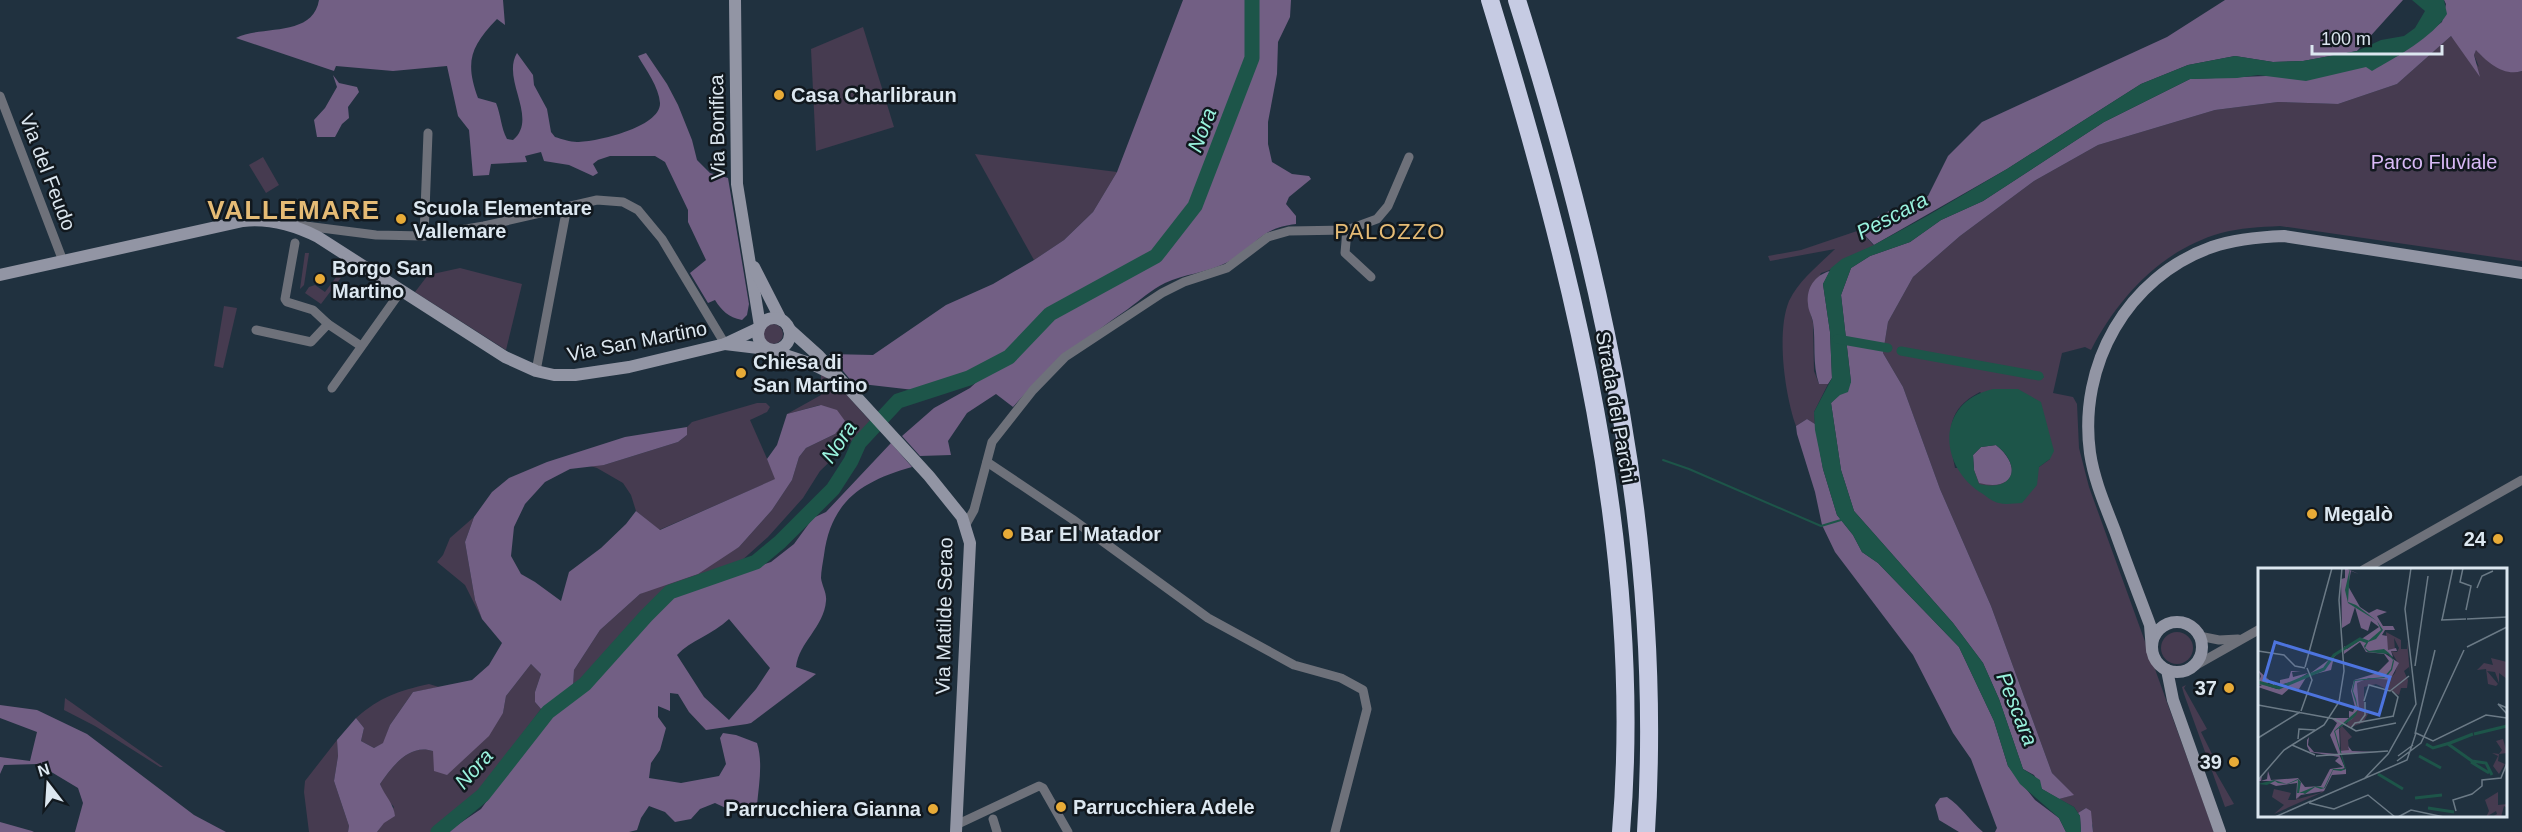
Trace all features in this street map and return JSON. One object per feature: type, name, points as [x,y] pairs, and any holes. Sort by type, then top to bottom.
[{"type":"highway","name":"Strada dei Parchi","points":[[1490,0],[1556,227],[1583,348],[1604,464],[1616,549],[1623,647],[1625,733],[1621,832]]},
{"type":"highway","name":"Strada dei Parchi","points":[[1517,0],[1580,220],[1611,360],[1630,463],[1641,547],[1648,636],[1650,731],[1646,832]]},
{"type":"street","name":"Via Bonifica","points":[[735,0],[735,163],[759,327]]},
{"type":"street","name":"Via del Feudo","points":[[0,96],[63,261]]},
{"type":"street","points":[[424,236],[428,133]]},
{"type":"street","points":[[965,526],[975,510],[992,442],[1033,390],[1065,357],[1119,320],[1184,282],[1227,268],[1268,237],[1277,233],[1347,230],[1377,219],[1388,206],[1409,157]]},
{"type":"street","points":[[284,224],[387,236],[424,236],[597,200],[623,202],[638,210],[662,239],[725,344]]},
{"type":"street","points":[[536,371],[567,207]]},
{"type":"street","name":"Via San Martino","points":[[0,275],[243,221],[258,220],[284,224],[310,233],[505,357],[536,371],[564,376],[600,372],[725,344],[759,327]]},
{"type":"street","points":[[1347,230],[1345,253],[1371,277]]},
{"type":"street","points":[[344,253],[341,240],[346,232]]},
{"type":"street","points":[[2258,630],[2191,668],[2175,672],[2167,670],[2156,662],[2152,650],[2150,625],[2097,483],[2090,453],[2087,419],[2090,394],[2102,351],[2118,321],[2147,286],[2177,263],[2212,247],[2253,237],[2284,236],[2522,273]]},
{"type":"street","points":[[296,243],[285,299],[287,302],[313,310],[328,324],[361,346]]},
{"type":"street","name":"Via Bonifica","points":[[747,252],[785,324]]},
{"type":"street","points":[[332,388],[402,291]]},
{"type":"street","points":[[771,318],[785,324],[790,334],[786,345],[777,350],[769,350],[758,337],[759,327],[771,318]]},
{"type":"street","points":[[256,330],[311,342],[328,324]]},
{"type":"street","name":"Via Matilde Serao","points":[[785,324],[849,387],[929,476],[962,517],[970,543],[956,829]]},
{"type":"street","name":"Via San Martino","points":[[725,344],[769,350]]},
{"type":"street","name":"Via Matilde Serao","points":[[769,350],[812,364],[837,377]]},
{"type":"street","points":[[987,462],[1072,519],[1208,618],[1294,665],[1341,678],[1363,690],[1367,710],[1335,832]]},
{"type":"street","points":[[2367,568],[2522,480]]},
{"type":"street","points":[[2152,650],[2155,634],[2164,626],[2171,623],[2187,625],[2199,636],[2201,642],[2200,657],[2191,668]]},
{"type":"street","points":[[2199,636],[2230,641],[2243,639]]},
{"type":"street","points":[[2167,670],[2173,700],[2220,832]]},
{"type":"street","points":[[956,829],[1039,786],[1043,788],[1068,832]]},
{"type":"street","points":[[993,819],[997,832]]},
{"type":"green space","points":[[863,27],[894,127],[816,151],[811,49]]},
{"type":"green space","name":"Parco Fluviale","points":[[2451,36],[2479,67],[2474,55],[2476,49],[2490,62],[2503,69],[2522,71],[2522,261],[2280,226],[2228,231],[2179,251],[2144,278],[2114,312],[2091,350],[2085,347],[2062,353],[2053,393],[2073,397],[2077,404],[2079,448],[2089,487],[2214,832],[2093,832],[2086,808],[2078,813],[2074,807],[2059,799],[2073,795],[2052,773],[1991,606],[1940,489],[1903,387],[1883,353],[1888,322],[1913,277],[1960,236],[2034,181],[2098,145],[2215,110],[2278,102],[2338,104],[2397,84]],"holes":[[[1980,392],[2050,459],[2039,467],[1955,468],[1951,444],[1955,415],[1960,407]]]},
{"type":"green space","points":[[975,154],[1117,172],[1093,212],[1064,240],[1034,260]]},
{"type":"green space","points":[[263,157],[279,185],[266,193],[249,165]]},
{"type":"green space","points":[[1860,230],[1874,246],[1821,273],[1808,303],[1813,323],[1814,371],[1819,384],[1828,384],[1814,412],[1815,424],[1807,419],[1796,426],[1788,398],[1783,364],[1785,314],[1789,301],[1798,286],[1835,249],[1770,261],[1768,256],[1801,250]]},
{"type":"green space","points":[[305,253],[309,253],[304,285],[300,289]]},
{"type":"green space","points":[[337,265],[346,271],[321,304],[305,293],[309,287],[315,285],[325,292],[340,272],[335,268]]},
{"type":"green space","points":[[460,268],[522,284],[506,350],[415,292],[428,275]]},
{"type":"green space","points":[[224,306],[237,308],[223,368],[214,366]]},
{"type":"green space","points":[[773,324],[780,327],[783,334],[780,341],[773,344],[766,341],[763,334],[766,327]]},
{"type":"green space","points":[[821,373],[844,392],[871,422],[820,471],[803,498],[768,537],[740,562],[663,592],[573,687],[574,670],[600,630],[640,594],[739,547],[772,510],[792,480],[799,457],[806,448],[835,434],[820,405],[787,414],[821,395]]},
{"type":"green space","points":[[757,403],[766,403],[770,407],[767,412],[750,420],[776,479],[659,530],[636,511],[631,495],[623,483],[587,465],[604,465],[678,442],[687,435],[687,427],[692,422]]},
{"type":"green space","points":[[474,517],[465,542],[475,600],[482,619],[465,585],[437,562],[443,555],[450,538]]},
{"type":"green space","points":[[2177,632],[2188,637],[2193,648],[2188,659],[2177,664],[2166,659],[2161,648],[2166,637]]},
{"type":"green space","points":[[531,664],[541,674],[535,692],[535,702],[541,709],[484,786],[451,818],[432,832],[377,832],[394,807],[386,798],[380,784],[396,764],[409,753],[424,749],[433,751],[503,713],[506,696]]},
{"type":"green space","points":[[429,684],[439,687],[413,692],[390,725],[384,743],[374,748],[361,741],[364,728],[356,718],[390,696]]},
{"type":"green space","points":[[2186,685],[2184,688],[2207,729],[2201,732],[2213,756],[2208,759],[2234,804],[2225,807],[2184,694],[2182,687]]},
{"type":"green space","points":[[65,698],[163,767],[64,710]]},
{"type":"green space","points":[[337,740],[338,756],[334,781],[349,826],[348,832],[309,832],[304,792],[305,781]]},
{"type":"shaded area","points":[[319,0],[503,0],[505,25],[497,19],[488,29],[476,47],[471,65],[478,98],[496,103],[505,135],[507,139],[513,140],[520,131],[522,121],[513,75],[513,64],[517,53],[533,75],[534,85],[547,109],[551,132],[555,137],[577,142],[626,132],[639,126],[658,112],[660,103],[657,91],[638,56],[646,53],[678,105],[692,140],[697,160],[710,173],[728,178],[749,304],[747,315],[742,320],[737,319],[726,313],[715,300],[708,303],[690,273],[706,260],[688,222],[688,210],[665,162],[655,156],[610,156],[593,164],[598,173],[593,176],[569,165],[544,161],[541,152],[525,156],[527,162],[491,164],[489,175],[473,176],[469,130],[458,116],[447,66],[393,71],[336,66],[334,71],[236,38],[296,25],[307,20],[315,12]]},
{"type":"shaded area","points":[[1183,0],[1248,0],[1249,58],[1191,206],[1151,256],[1045,313],[1005,354],[970,372],[914,390],[853,383],[829,354],[873,355],[946,305],[993,284],[1034,260],[1064,240],[1093,212],[1117,172]]},
{"type":"shaded area","points":[[1254,0],[1291,0],[1290,17],[1278,42],[1277,74],[1268,122],[1268,144],[1272,162],[1292,174],[1309,176],[1311,179],[1289,197],[1286,204],[1296,216],[1296,224],[1283,226],[1265,234],[1244,252],[1226,263],[1172,280],[1155,289],[1067,354],[1013,407],[996,394],[967,413],[948,441],[951,455],[920,456],[902,436],[934,408],[970,388],[983,376],[1010,360],[1052,316],[1158,259],[1198,207],[1255,60]]},
{"type":"shaded area","points":[[2225,0],[2403,0],[2357,51],[2303,61],[2273,62],[2235,56],[2188,65],[2141,84],[2007,169],[1874,245],[1860,230],[1882,214],[1928,196],[1948,156],[1982,122],[2167,37]]},
{"type":"shaded area","name":"Pescara","points":[[2412,0],[2444,0],[2447,14],[2433,31],[2403,53],[2372,71],[2366,67],[2306,81],[2258,75],[2190,79],[2104,122],[1983,201],[1941,220],[1910,242],[1870,256],[1851,268],[1841,295],[1851,382],[1848,392],[1840,395],[1831,403],[1841,470],[1854,511],[1953,623],[1983,663],[1999,699],[2023,769],[2040,780],[2042,789],[2074,807],[2080,816],[2081,832],[2066,832],[2059,818],[2020,784],[2008,766],[1994,721],[1959,647],[1878,563],[1862,552],[1853,535],[1837,515],[1823,469],[1815,430],[1814,412],[1832,378],[1830,332],[1823,284],[1831,268],[1842,259],[1874,245],[1927,216],[2007,169],[2141,84],[2188,65],[2235,56],[2273,62],[2303,61],[2357,51],[2381,40],[2404,36],[2415,28],[2425,11]]},
{"type":"shaded area","points":[[2444,0],[2522,0],[2522,71],[2502,70],[2491,64],[2476,50],[2474,55],[2480,77],[2451,36],[2397,84],[2338,104],[2278,102],[2215,110],[2098,145],[2034,181],[1960,236],[1913,277],[1888,322],[1883,353],[1903,387],[1940,489],[1991,606],[2052,773],[2074,795],[2059,799],[2042,789],[2034,775],[2023,769],[1999,699],[1983,663],[1953,623],[1854,511],[1841,470],[1831,403],[1851,382],[1841,295],[1851,268],[1870,256],[1910,242],[1941,220],[1983,201],[2104,122],[2190,79],[2266,76],[2398,56],[2442,22],[2446,4]]},
{"type":"shaded area","points":[[333,75],[339,83],[357,87],[359,92],[348,107],[349,118],[342,124],[335,137],[317,137],[314,120],[325,108],[337,87]]},
{"type":"shaded area","points":[[1830,271],[1823,284],[1830,332],[1832,378],[1828,384],[1819,384],[1808,293],[1816,279]]},
{"type":"shaded area","points":[[1993,389],[2018,389],[2041,402],[2054,451],[2050,459],[2039,467],[2037,485],[2022,503],[2005,504],[1992,501],[1968,482],[1957,468],[1951,452],[1949,436],[1953,421],[1961,407],[1974,396]],"holes":[[[1996,445],[2004,453],[2012,469],[2007,481],[1991,485],[1979,484],[1974,470],[1973,455],[1981,447]]]},
{"type":"shaded area","points":[[821,405],[837,410],[845,421],[835,434],[806,448],[799,457],[792,480],[772,510],[739,547],[698,574],[640,594],[600,630],[574,670],[573,687],[541,709],[535,702],[535,692],[541,674],[531,664],[506,696],[503,713],[489,736],[447,775],[434,771],[433,751],[416,750],[402,758],[380,784],[395,816],[384,823],[377,832],[348,832],[349,826],[334,781],[338,756],[337,740],[356,718],[364,728],[361,741],[374,748],[383,743],[390,725],[413,692],[472,680],[489,665],[502,643],[482,619],[475,600],[465,542],[474,517],[492,492],[509,478],[547,462],[625,437],[687,427],[687,435],[678,442],[604,465],[570,469],[545,482],[525,504],[514,527],[511,556],[521,574],[561,601],[569,572],[601,548],[636,511],[660,530],[775,479],[767,459],[777,445],[787,414]]},
{"type":"shaded area","points":[[1807,419],[1815,424],[1823,469],[1837,515],[1853,535],[1862,552],[1878,563],[1959,647],[1994,721],[2008,766],[2035,800],[2059,818],[2066,832],[1995,832],[1997,828],[1971,759],[1953,733],[1913,655],[1835,552],[1822,525],[1815,492],[1797,434],[1796,426]]},
{"type":"shaded area","points":[[891,443],[912,467],[878,479],[864,487],[842,507],[834,520],[828,536],[821,572],[826,598],[824,610],[798,658],[796,667],[816,674],[747,724],[706,730],[689,712],[678,694],[670,693],[670,711],[658,706],[658,717],[666,728],[660,750],[651,763],[649,778],[681,783],[719,776],[726,764],[720,738],[723,733],[736,735],[757,743],[760,765],[757,805],[736,811],[715,803],[700,809],[691,819],[675,822],[665,812],[649,806],[637,830],[629,832],[447,832],[481,809],[549,715],[590,686],[616,653],[671,595],[771,562],[794,544],[813,518],[826,512]],"holes":[[[729,619],[770,668],[756,689],[729,720],[704,697],[677,655]]]},
{"type":"shaded area","points":[[1996,445],[2010,461],[2011,476],[2000,484],[1979,483],[1974,470],[1973,455],[1981,447]]},
{"type":"shaded area","points":[[0,705],[37,710],[87,734],[194,815],[226,832],[75,832],[83,803],[78,788],[38,764],[4,765],[0,774],[0,757],[30,761],[37,732],[0,718]]},
{"type":"shaded area","points":[[1947,797],[1983,832],[1959,832],[1939,820],[1935,805],[1940,798]]},
{"type":"shaded area","points":[[2086,808],[2091,811],[2093,832],[2081,832],[2078,813]]},
{"type":"shaded area","points":[[0,822],[32,831],[34,832],[0,832]]},
{"type":"waterway","name":"Nora","points":[[438,832],[483,795],[548,712],[585,684],[670,592],[756,562],[780,542],[833,489],[851,461],[859,443],[898,401],[969,378],[1009,357],[1050,314],[1156,256],[1195,206],[1252,58],[1252,0]]},
{"type":"waterway","points":[[1846,338],[1887,346]]},
{"type":"waterway","points":[[1837,339],[1888,348]]},
{"type":"waterway","points":[[1899,348],[2043,377]]},
{"type":"waterway","points":[[1901,351],[2039,376]]},
{"type":"waterway","points":[[1663,460],[1821,526],[1841,520]]},
{"type":"place","name":"Casa Charlibraun","points":[[779,95]]},
{"type":"place","name":"Scuola Elementare Vallemare","points":[[401,219]]},
{"type":"place","name":"Borgo San Martino","points":[[320,279]]},
{"type":"place","name":"Chiesa di San Martino","points":[[741,373]]},
{"type":"place","name":"Megalò","points":[[2312,514]]},
{"type":"place","name":"Bar El Matador","points":[[1008,534]]},
{"type":"place","name":"24","points":[[2498,539]]},
{"type":"place","name":"37","points":[[2229,688]]},
{"type":"place","name":"39","points":[[2234,762]]},
{"type":"place","name":"Parrucchiera Adele","points":[[1061,807]]},
{"type":"place","name":"Parrucchiera Gianna","points":[[933,809]]},
{"type":"district","name":"VALLEMARE","points":[[294,210]]},
{"type":"district","name":"PALOZZO","points":[[1390,231]]}]
